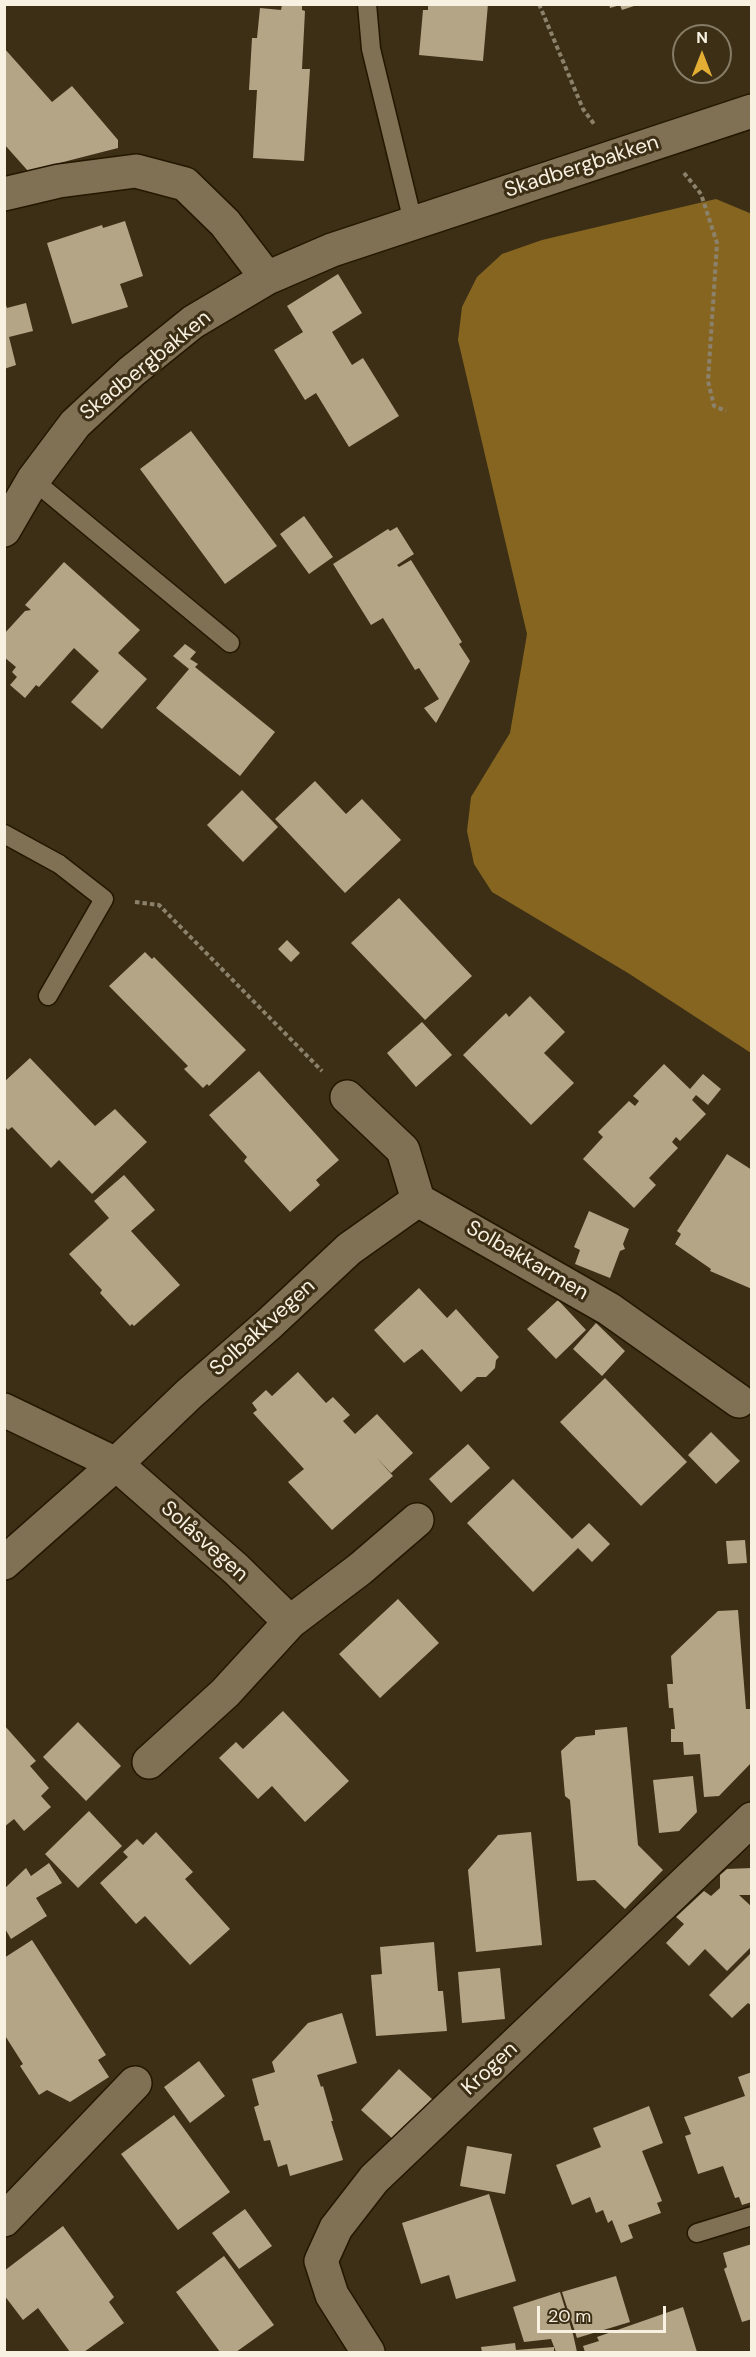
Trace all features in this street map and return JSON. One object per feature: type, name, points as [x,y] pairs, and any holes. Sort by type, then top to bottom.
[{"type":"street","name":"Skadbergbakken","points":[[4,530],[33,480],[75,424],[131,372],[193,322],[267,278],[332,250],[413,222],[752,111]]},
{"type":"street","points":[[4,194],[59,182],[136,171],[184,184],[225,223],[267,278]]},
{"type":"street","points":[[347,1097],[403,1150],[418,1200]]},
{"type":"street","name":"Solbakkarmen","points":[[418,1200],[609,1309],[739,1401]]},
{"type":"street","name":"Solbakkvegen","points":[[4,1563],[116,1464],[189,1394],[349,1250],[418,1200]]},
{"type":"street","points":[[4,1410],[116,1464]]},
{"type":"street","name":"Solåsvegen","points":[[116,1464],[236,1569],[290,1622]]},
{"type":"street","points":[[149,1762],[225,1693],[290,1622],[360,1569],[417,1520]]},
{"type":"street","name":"Krogen","points":[[368,2352],[332,2295],[321,2261],[336,2228],[374,2179],[752,1819]]},
{"type":"street","points":[[4,2220],[135,2083]]},
{"type":"lane","points":[[367,4],[371,49],[413,222]]},
{"type":"lane","points":[[33,480],[230,643]]},
{"type":"lane","points":[[4,834],[59,864],[104,899],[48,996]]},
{"type":"lane","points":[[697,2233],[752,2216]]},
{"type":"path","points":[[539,4],[584,109],[594,125]]},
{"type":"path","points":[[658,143],[701,194],[717,243],[708,381],[714,406],[726,411]]},
{"type":"path","points":[[104,899],[159,905],[347,1097]]},
{"type":"shaded area","points":[[716,199],[752,214],[751,1053],[628,973],[492,892],[474,864],[467,831],[471,797],[510,733],[527,634],[458,340],[462,307],[477,277],[502,254],[542,240]]},
{"type":"building","points":[[428,4],[488,4],[483,61],[419,55],[423,10],[428,10]]},
{"type":"building","points":[[609,4],[637,5],[622,10],[620,5],[610,8]]},
{"type":"building","points":[[282,5],[302,5],[302,10],[305,11],[302,69],[310,69],[304,161],[253,158],[257,90],[249,90],[252,38],[257,38],[260,8],[281,10]]},
{"type":"building","points":[[4,48],[52,102],[72,86],[118,140],[118,148],[28,171],[4,144]]},
{"type":"building","points":[[125,221],[143,276],[120,284],[128,307],[72,324],[47,243],[102,225],[103,228]]},
{"type":"building","points":[[338,274],[362,313],[332,332],[352,365],[363,358],[399,416],[349,447],[316,393],[305,400],[274,350],[303,332],[287,306]]},
{"type":"building","points":[[4,300],[7,308],[26,303],[33,331],[9,337],[16,365],[4,369]]},
{"type":"building","points":[[191,431],[277,546],[225,584],[140,469]]},
{"type":"building","points":[[304,516],[333,557],[309,574],[280,534]]},
{"type":"building","points":[[397,527],[414,554],[397,565],[399,567],[411,560],[462,642],[459,644],[470,661],[436,723],[424,708],[439,699],[419,668],[415,670],[383,618],[371,625],[333,564],[388,529],[390,531]]},
{"type":"building","points":[[64,562],[140,630],[118,653],[147,679],[102,729],[71,702],[99,671],[74,648],[39,687],[36,685],[25,698],[10,685],[17,677],[12,672],[16,667],[4,657],[4,634],[25,611],[31,610],[25,605]]},
{"type":"building","points":[[185,644],[196,652],[190,659],[198,664],[195,667],[275,732],[240,776],[156,708],[189,669],[173,656]]},
{"type":"building","points":[[315,781],[346,814],[362,799],[401,840],[345,893],[275,819]]},
{"type":"building","points":[[242,790],[278,827],[243,862],[207,825]]},
{"type":"building","points":[[399,898],[472,976],[425,1020],[351,943]]},
{"type":"building","points":[[287,940],[300,953],[291,962],[278,949]]},
{"type":"building","points":[[145,952],[152,959],[154,957],[246,1050],[209,1086],[207,1084],[203,1088],[184,1069],[188,1066],[109,986]]},
{"type":"building","points":[[530,996],[565,1032],[544,1053],[574,1083],[531,1125],[463,1055],[506,1013],[509,1017]]},
{"type":"building","points":[[422,1022],[452,1055],[416,1087],[387,1053]]},
{"type":"building","points":[[30,1058],[95,1126],[115,1109],[147,1142],[92,1194],[59,1160],[51,1168],[12,1127],[8,1130],[4,1126],[4,1082]]},
{"type":"building","points":[[664,1064],[690,1089],[703,1074],[721,1089],[708,1105],[696,1095],[692,1100],[706,1114],[680,1141],[676,1137],[672,1142],[678,1148],[649,1178],[656,1185],[634,1208],[583,1159],[603,1137],[598,1132],[629,1101],[635,1106],[639,1101],[633,1096]]},
{"type":"building","points":[[259,1071],[339,1160],[316,1180],[320,1185],[290,1212],[244,1161],[247,1157],[209,1115]]},
{"type":"building","points":[[727,1154],[752,1170],[752,1289],[710,1271],[711,1269],[675,1244],[681,1234],[677,1231]]},
{"type":"building","points":[[124,1175],[155,1210],[131,1231],[180,1285],[134,1326],[132,1324],[130,1326],[100,1293],[102,1290],[69,1254],[109,1218],[94,1201]]},
{"type":"building","points":[[589,1211],[629,1229],[623,1244],[625,1249],[620,1251],[610,1278],[575,1264],[580,1250],[574,1247]]},
{"type":"building","points":[[419,1288],[447,1318],[456,1309],[499,1357],[495,1368],[486,1377],[477,1377],[461,1392],[422,1349],[404,1363],[374,1330]]},
{"type":"building","points":[[558,1300],[586,1330],[556,1359],[527,1329]]},
{"type":"building","points":[[596,1323],[625,1351],[602,1376],[573,1349]]},
{"type":"building","points":[[298,1372],[326,1403],[333,1397],[350,1415],[343,1421],[355,1434],[377,1414],[413,1453],[391,1473],[376,1457],[393,1476],[332,1530],[288,1482],[304,1469],[253,1413],[257,1410],[252,1403],[266,1390],[272,1396]]},
{"type":"building","points":[[605,1378],[687,1462],[641,1506],[560,1422]]},
{"type":"building","points":[[711,1432],[740,1461],[716,1484],[688,1455]]},
{"type":"building","points":[[468,1444],[490,1468],[451,1503],[429,1479]]},
{"type":"building","points":[[513,1479],[572,1539],[589,1523],[610,1544],[592,1562],[578,1548],[533,1592],[467,1523]]},
{"type":"building","points":[[745,1540],[747,1563],[728,1564],[726,1541]]},
{"type":"building","points":[[398,1599],[439,1643],[380,1698],[339,1654]]},
{"type":"building","points":[[738,1610],[746,1709],[751,1709],[752,1762],[719,1796],[704,1797],[700,1754],[684,1755],[683,1742],[671,1742],[671,1729],[675,1729],[673,1708],[669,1708],[667,1684],[673,1684],[671,1656],[718,1611]]},
{"type":"building","points":[[283,1711],[349,1781],[305,1822],[272,1786],[258,1799],[219,1758],[236,1742],[243,1749]]},
{"type":"building","points":[[78,1722],[121,1766],[86,1801],[43,1757]]},
{"type":"building","points":[[4,1725],[36,1761],[30,1766],[49,1788],[41,1796],[51,1807],[24,1831],[14,1819],[4,1827]]},
{"type":"building","points":[[627,1727],[638,1845],[663,1870],[625,1909],[595,1880],[577,1881],[570,1800],[565,1796],[561,1751],[576,1737],[595,1735],[595,1730]]},
{"type":"building","points":[[693,1776],[697,1812],[679,1831],[659,1833],[653,1780]]},
{"type":"building","points":[[89,1811],[122,1846],[78,1888],[45,1854]]},
{"type":"building","points":[[156,1832],[193,1872],[185,1879],[230,1929],[190,1965],[145,1916],[136,1924],[100,1883],[128,1857],[123,1852],[137,1839],[143,1845]]},
{"type":"building","points":[[531,1832],[542,1945],[476,1952],[468,1870],[498,1835]]},
{"type":"building","points":[[49,1863],[62,1883],[36,1898],[47,1916],[11,1939],[4,1927],[4,1889],[26,1868],[31,1876]]},
{"type":"building","points":[[752,1868],[752,1895],[739,1895],[752,1907],[752,1946],[727,1971],[705,1949],[689,1966],[666,1943],[684,1924],[676,1917],[704,1891],[711,1896],[720,1888],[720,1875],[727,1869]]},
{"type":"building","points":[[32,1940],[106,2055],[98,2060],[109,2077],[70,2102],[47,2090],[39,2095],[20,2066],[23,2064],[4,2034],[4,1958]]},
{"type":"building","points":[[434,1942],[438,1991],[443,1991],[447,2031],[376,2036],[371,1975],[382,1974],[380,1947]]},
{"type":"building","points":[[752,1952],[752,2006],[748,2003],[732,2018],[709,1995]]},
{"type":"building","points":[[500,1968],[505,2019],[462,2023],[458,1972]]},
{"type":"building","points":[[342,2013],[357,2063],[317,2075],[321,2087],[323,2086],[343,2160],[290,2176],[287,2164],[278,2167],[270,2140],[264,2141],[254,2107],[259,2105],[252,2079],[275,2072],[272,2062],[308,2023]]},
{"type":"building","points":[[199,2061],[225,2096],[190,2123],[164,2087]]},
{"type":"building","points":[[399,2069],[433,2100],[395,2141],[361,2110]]},
{"type":"building","points":[[752,2072],[752,2202],[742,2205],[739,2197],[735,2198],[723,2166],[698,2174],[685,2136],[691,2134],[684,2117],[745,2096],[738,2077]]},
{"type":"building","points":[[649,2106],[663,2143],[642,2151],[662,2201],[657,2203],[661,2213],[628,2225],[633,2238],[621,2243],[612,2220],[608,2223],[603,2210],[596,2213],[590,2197],[572,2205],[556,2165],[601,2147],[593,2128]]},
{"type":"building","points":[[174,2115],[230,2192],[178,2230],[121,2154]]},
{"type":"building","points":[[467,2146],[512,2154],[505,2194],[460,2186]]},
{"type":"building","points":[[489,2194],[516,2281],[456,2299],[449,2275],[421,2284],[402,2223]]},
{"type":"building","points":[[245,2209],[272,2246],[239,2269],[212,2233]]},
{"type":"building","points":[[63,2226],[114,2297],[109,2302],[124,2323],[84,2352],[70,2352],[38,2308],[23,2320],[4,2295],[4,2271]]},
{"type":"building","points":[[752,2244],[752,2319],[742,2322],[724,2269],[727,2267],[723,2253]]},
{"type":"building","points":[[224,2256],[274,2325],[236,2352],[220,2352],[176,2292]]},
{"type":"building","points":[[616,2276],[630,2322],[577,2338],[562,2292]]},
{"type":"building","points":[[560,2292],[577,2352],[556,2352],[551,2339],[524,2342],[513,2307]]},
{"type":"building","points":[[683,2307],[697,2352],[585,2352],[583,2346],[599,2341],[597,2337]]},
{"type":"building","points":[[515,2343],[516,2350],[554,2347],[554,2352],[482,2352],[481,2347]]}]
